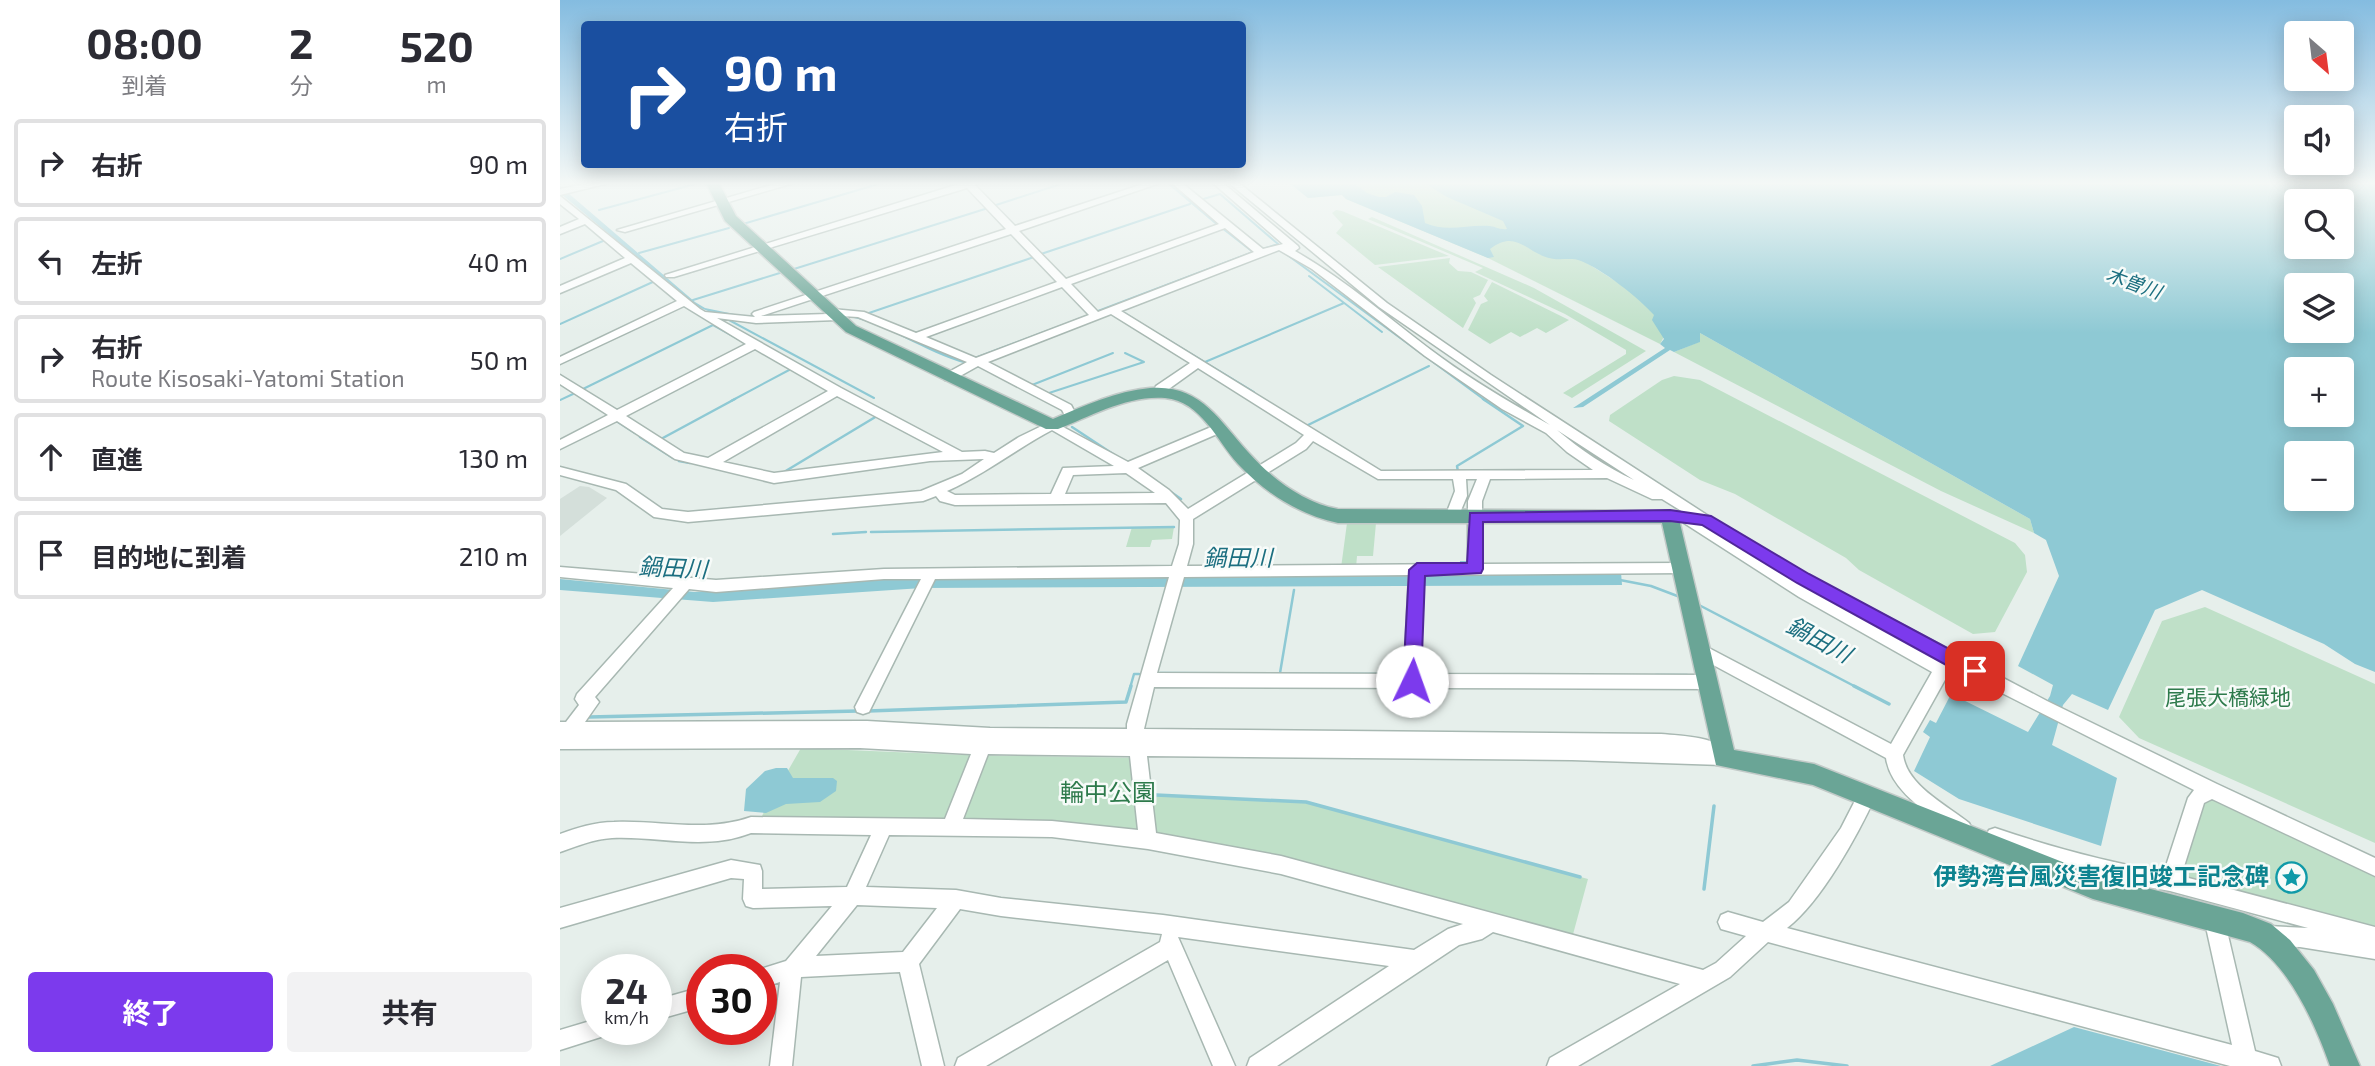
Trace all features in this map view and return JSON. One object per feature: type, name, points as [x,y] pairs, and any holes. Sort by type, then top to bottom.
[{"type":"main road","points":[[746,233],[834,315],[857,332],[1052,425],[1128,398],[1159,393],[1178,395],[1198,402],[1258,472],[1299,500],[1326,514],[1346,517],[1679,517],[1685,575],[1699,650],[1724,758],[1814,775],[2093,886],[2243,926],[2266,936],[2311,992],[2334,1035],[2345,1066]]},
{"type":"street","points":[[601,233],[696,311],[837,391],[958,455]]},
{"type":"street","points":[[670,275],[809,233]]},
{"type":"street","points":[[758,314],[1007,233]]},
{"type":"street","points":[[1014,233],[1096,316]]},
{"type":"street","points":[[915,337],[1204,233]]},
{"type":"street","points":[[1235,233],[1261,253]]},
{"type":"street","points":[[1276,233],[1429,354],[1506,406],[1550,430],[1609,474],[1706,520]]},
{"type":"street","points":[[1294,233],[1393,313],[1486,378],[1706,520],[1803,579],[2041,706],[2211,790],[2375,866]]},
{"type":"street","points":[[948,377],[973,364],[1280,246],[1316,267]]},
{"type":"street","points":[[560,290],[632,259]]},
{"type":"street","points":[[560,361],[684,302]]},
{"type":"street","points":[[1112,310],[1378,475],[1609,474]]},
{"type":"street","points":[[696,311],[745,319],[860,314],[1068,408],[1072,418]]},
{"type":"street","points":[[560,445],[754,345]]},
{"type":"street","points":[[1159,393],[1160,389],[1199,363]]},
{"type":"street","points":[[560,379],[680,456],[774,478],[958,455],[985,455],[996,458]]},
{"type":"street","points":[[709,463],[837,391]]},
{"type":"street","points":[[560,471],[621,487],[652,509],[671,517],[900,500],[940,491],[1052,425],[1127,467],[1168,498],[1186,517],[1188,534],[1135,724],[1148,840]]},
{"type":"street","points":[[1056,499],[1068,471],[1127,467],[1220,428]]},
{"type":"street","points":[[1186,517],[1301,446],[1312,434]]},
{"type":"street","points":[[1465,517],[1477,493],[1472,475]]},
{"type":"street","points":[[1472,475],[1463,484],[1462,495],[1473,569]]},
{"type":"street","points":[[940,491],[945,498],[955,500],[1168,498]]},
{"type":"street","points":[[1679,517],[1706,520]]},
{"type":"street","points":[[1679,517],[1804,593],[1942,670],[2002,693],[2016,693]]},
{"type":"street","points":[[560,572],[682,586],[884,574],[927,580],[1179,571],[1417,577],[1453,569],[1685,575]]},
{"type":"street","points":[[1412,681],[1417,577]]},
{"type":"street","points":[[863,707],[927,580]]},
{"type":"street","points":[[563,733],[591,702],[583,699],[682,586]]},
{"type":"street","points":[[1699,650],[1894,754]]},
{"type":"street","points":[[1942,670],[1894,754],[1897,771],[1909,785],[1969,835],[1991,834],[2046,854],[2108,871],[2170,882],[2375,937]]},
{"type":"street","points":[[1149,680],[1708,682]]},
{"type":"street","points":[[563,733],[867,728],[1136,743],[1724,758]]},
{"type":"street","points":[[563,733],[982,747],[1136,743]]},
{"type":"street","points":[[951,827],[982,747]]},
{"type":"street","points":[[2170,882],[2197,798],[2211,790]]},
{"type":"street","points":[[1558,1066],[1723,970],[1765,932],[1796,909],[1847,834],[1867,795]]},
{"type":"street","points":[[560,843],[591,832],[610,830],[726,835],[751,825],[1052,830],[1148,840],[1281,865],[1702,980]]},
{"type":"street","points":[[781,1066],[793,968],[853,896],[883,828]]},
{"type":"street","points":[[560,918],[731,869],[753,871],[753,900],[853,896],[956,899],[1416,960]]},
{"type":"street","points":[[777,973],[793,968],[908,962],[956,899]]},
{"type":"street","points":[[2214,918],[2246,1059]]},
{"type":"street","points":[[1258,1066],[1416,960],[1455,936],[1482,929],[1490,922]]},
{"type":"street","points":[[1728,922],[2270,1066]]},
{"type":"street","points":[[1163,926],[1219,1064]]},
{"type":"street","points":[[2266,936],[2300,937],[2375,949]]},
{"type":"street","points":[[967,1066],[1172,946]]},
{"type":"street","points":[[908,962],[933,1066]]},
{"type":"street","points":[[560,1040],[581,1033]]},
{"type":"shaded area","points":[[580,486],[589,487],[607,498],[560,536],[560,499]]},
{"type":"green space","points":[[1336,233],[1394,233],[1449,256],[1375,265]]},
{"type":"green space","points":[[1400,233],[1408,233],[1534,288],[1646,351],[1572,398],[1563,393],[1626,354],[1626,350],[1565,314],[1475,272],[1483,268]]},
{"type":"green space","points":[[1427,233],[1537,233],[1674,318],[1660,344],[1488,258]]},
{"type":"green space","points":[[1450,258],[1449,263],[1458,271],[1471,272],[1488,280],[1480,295],[1473,298],[1476,303],[1463,328],[1378,267]]},
{"type":"green space","points":[[1492,282],[1569,320],[1546,333],[1537,328],[1520,337],[1511,332],[1490,344],[1468,330],[1481,304],[1488,301],[1484,296]]},
{"type":"green space","points":[[1700,333],[2030,519],[2034,533],[1941,491],[1674,352],[1699,342]]},
{"type":"green space","points":[[1674,376],[1700,380],[2015,543],[2025,555],[2027,572],[1995,632],[1973,634],[1859,570],[1846,558],[1735,494],[1700,480],[1609,421],[1610,415],[1662,380]]},
{"type":"green space","points":[[1347,523],[1376,523],[1373,556],[1357,556],[1356,568],[1341,568]]},
{"type":"green space","points":[[1132,527],[1174,527],[1172,539],[1152,540],[1150,547],[1126,547]]},
{"type":"green space","name":"尾張大橋緑地","points":[[2205,607],[2375,684],[2375,843],[2139,738],[2119,717],[2162,621]]},
{"type":"green space","name":"輪中公園","points":[[801,748],[964,755],[1143,758],[1145,795],[1306,802],[1588,879],[1572,938],[1152,835],[759,821]]},
{"type":"green space","points":[[2215,796],[2375,871],[2375,932],[2181,879],[2202,803]]},
{"type":"water","points":[[608,233],[614,233],[705,308],[739,315],[801,315],[768,318],[727,316],[707,311],[688,300]]},
{"type":"water","name":"木曽川","points":[[1427,233],[2284,233],[2284,259],[2354,259],[2354,233],[2375,233],[2375,672],[2355,664],[2324,644],[2202,590],[2155,610],[2108,710],[2072,694],[2063,705],[2052,745],[2117,778],[2101,846],[1959,799],[1914,771],[1930,737],[1923,732],[1930,720],[1936,723],[1951,694],[2028,732],[2050,696],[2053,685],[2018,666],[2059,576],[2046,540],[2034,533],[2030,519],[1700,333],[1700,342],[1674,352],[1670,350],[1583,407],[1573,408],[1665,348],[1660,344],[1664,339],[1652,320],[1654,315],[1609,277],[1577,260],[1549,258],[1514,241],[1499,243],[1490,249],[1494,257],[1488,258]]},
{"type":"water","points":[[836,315],[851,315],[877,326],[850,317]]},
{"type":"water","points":[[887,330],[975,366],[944,356]]},
{"type":"water","points":[[1460,561],[1467,561],[1467,573],[1621,572],[1622,585],[922,588],[713,602],[560,590],[560,579],[695,592],[911,578],[1459,573]]},
{"type":"water","points":[[787,768],[793,778],[833,778],[837,781],[836,791],[820,802],[786,804],[766,813],[744,811],[746,789],[765,771]]},
{"type":"water","points":[[2074,1027],[2221,1066],[1990,1066]]},
{"type":"waterway","points":[[639,253],[712,233]]},
{"type":"waterway","points":[[794,269],[909,233]]},
{"type":"waterway","points":[[1041,254],[1104,233]]},
{"type":"waterway","points":[[1098,311],[1253,252],[1228,233]]},
{"type":"waterway","points":[[1263,249],[1278,244],[1265,233]]},
{"type":"waterway","points":[[560,259],[603,241]]},
{"type":"waterway","points":[[1286,254],[1486,401]]},
{"type":"waterway","points":[[866,314],[1034,257]]},
{"type":"waterway","points":[[693,300],[783,272]]},
{"type":"waterway","points":[[1309,276],[1382,332]]},
{"type":"waterway","points":[[560,324],[655,281]]},
{"type":"waterway","points":[[1205,362],[1344,303]]},
{"type":"waterway","points":[[1120,310],[1158,334]]},
{"type":"waterway","points":[[975,358],[1089,315]]},
{"type":"waterway","points":[[729,320],[874,398]]},
{"type":"waterway","points":[[583,389],[713,325],[742,341]]},
{"type":"waterway","points":[[1162,336],[1254,392]]},
{"type":"waterway","points":[[1032,385],[1113,353]]},
{"type":"waterway","points":[[1049,393],[1144,362],[1125,353]]},
{"type":"waterway","points":[[1357,401],[1429,366]]},
{"type":"waterway","points":[[731,401],[791,369]]},
{"type":"waterway","points":[[560,400],[573,394]]},
{"type":"waterway","points":[[661,439],[735,399]]},
{"type":"waterway","points":[[1306,426],[1361,399]]},
{"type":"waterway","points":[[1458,472],[1457,466],[1523,426],[1483,399]]},
{"type":"waterway","points":[[784,472],[877,416]]},
{"type":"waterway","points":[[615,420],[635,433]]},
{"type":"waterway","points":[[1072,427],[1116,456]]},
{"type":"waterway","points":[[640,437],[673,458]]},
{"type":"waterway","points":[[679,461],[690,463]]},
{"type":"waterway","points":[[1171,492],[1181,499]]},
{"type":"waterway","points":[[871,532],[1174,527]]},
{"type":"waterway","points":[[833,534],[866,532]]},
{"type":"waterway","name":"鍋田川","points":[[1620,580],[1651,586],[1680,597]]},
{"type":"waterway","points":[[1280,673],[1294,590]]},
{"type":"waterway","name":"鍋田川","points":[[1699,605],[1858,688]]},
{"type":"waterway","points":[[1160,673],[1404,674]]},
{"type":"waterway","points":[[1130,688],[1134,674],[1139,674]]},
{"type":"waterway","points":[[1656,675],[1687,675]]},
{"type":"waterway","points":[[868,711],[1126,702],[1131,686]]},
{"type":"waterway","name":"鍋田川","points":[[1854,686],[1889,704]]},
{"type":"waterway","points":[[589,717],[858,711]]},
{"type":"waterway","points":[[1156,795],[1306,802],[1580,877]]},
{"type":"waterway","points":[[1704,889],[1714,806]]},
{"type":"waterway","points":[[1753,1066],[1797,1060],[1847,1066]]},
{"type":"place","name":"伊勢湾台風災害復旧竣工記念碑","points":[[2292,877]]},
{"type":"route","points":[[1412,681],[1417,570],[1475,569],[1476,517],[1670,516],[1706,520],[1803,579],[1975,671]]}]
